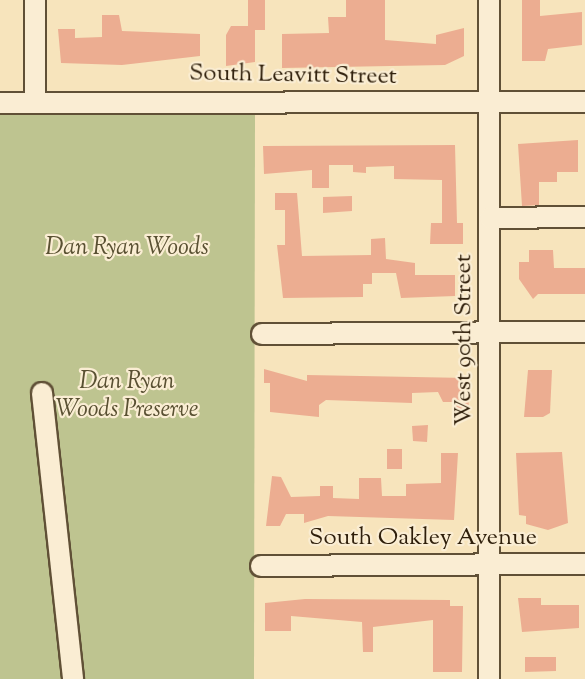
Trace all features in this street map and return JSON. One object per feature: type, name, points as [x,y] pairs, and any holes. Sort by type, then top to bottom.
[{"type":"street","points":[[34,0],[35,103]]},
{"type":"street","name":"West 90th Street","points":[[489,0],[491,333],[489,679]]},
{"type":"street","name":"South Leavitt Street","points":[[0,103],[585,102]]},
{"type":"street","points":[[490,218],[585,217]]},
{"type":"street","points":[[262,334],[585,332]]},
{"type":"street","points":[[42,393],[73,679]]},
{"type":"street","name":"South Oakley Avenue","points":[[261,566],[585,564]]},
{"type":"green space","name":"Dan Ryan Woods","points":[[192,108],[255,115],[254,679],[0,679],[0,110]]},
{"type":"building","points":[[248,0],[265,0],[265,30],[255,30],[255,62],[226,66],[226,35],[231,26],[248,26]]},
{"type":"building","points":[[346,0],[385,0],[385,40],[436,44],[436,35],[464,28],[464,56],[445,65],[282,68],[282,34],[329,33],[328,17],[346,17]]},
{"type":"building","points":[[522,0],[540,0],[540,16],[582,12],[582,45],[548,49],[545,61],[522,61]]},
{"type":"building","points":[[102,15],[119,15],[122,31],[200,34],[200,56],[122,65],[61,63],[58,29],[75,29],[75,38],[102,37]]},
{"type":"building","points":[[578,140],[578,172],[557,172],[557,182],[539,182],[539,205],[522,206],[518,144]]},
{"type":"building","points":[[455,145],[457,223],[463,223],[463,244],[430,244],[431,223],[442,223],[442,180],[394,179],[394,166],[366,167],[366,173],[353,172],[353,165],[329,165],[329,188],[312,188],[312,170],[264,174],[263,146]]},
{"type":"building","points":[[275,193],[297,193],[302,256],[371,255],[371,239],[385,238],[386,259],[415,263],[415,275],[455,275],[455,296],[401,298],[396,273],[372,273],[372,284],[363,284],[363,297],[283,298],[277,245],[285,245],[285,210],[275,210]]},
{"type":"building","points":[[352,196],[352,211],[323,213],[323,197]]},
{"type":"building","points":[[529,250],[553,250],[554,268],[585,268],[585,294],[538,294],[533,299],[519,279],[519,262],[529,262]]},
{"type":"building","points":[[264,369],[307,381],[307,375],[468,378],[469,417],[454,417],[454,402],[443,402],[438,392],[412,393],[412,403],[326,400],[319,405],[319,417],[270,412],[270,383],[264,383]]},
{"type":"building","points":[[528,370],[552,370],[550,413],[543,417],[524,417]]},
{"type":"building","points":[[428,425],[427,442],[413,441],[412,426]]},
{"type":"building","points":[[387,449],[402,449],[402,469],[387,469]]},
{"type":"building","points":[[562,452],[568,523],[548,530],[526,524],[526,516],[519,515],[516,453]]},
{"type":"building","points":[[441,453],[458,453],[454,520],[328,516],[304,523],[304,514],[286,514],[280,526],[266,526],[272,476],[281,477],[291,497],[320,496],[320,486],[333,486],[333,498],[359,499],[359,478],[381,478],[382,496],[406,496],[406,484],[441,483]]},
{"type":"building","points":[[518,598],[541,598],[541,605],[579,605],[579,628],[522,632]]},
{"type":"building","points":[[305,599],[450,600],[450,606],[463,606],[462,672],[433,672],[433,620],[373,627],[373,652],[363,652],[362,622],[291,616],[291,631],[265,631],[265,603]]},
{"type":"building","points":[[525,657],[556,657],[556,671],[525,672]]},
{"type":"park label","name":"Dan Ryan Woods Preserve","points":[[127,397]]}]
